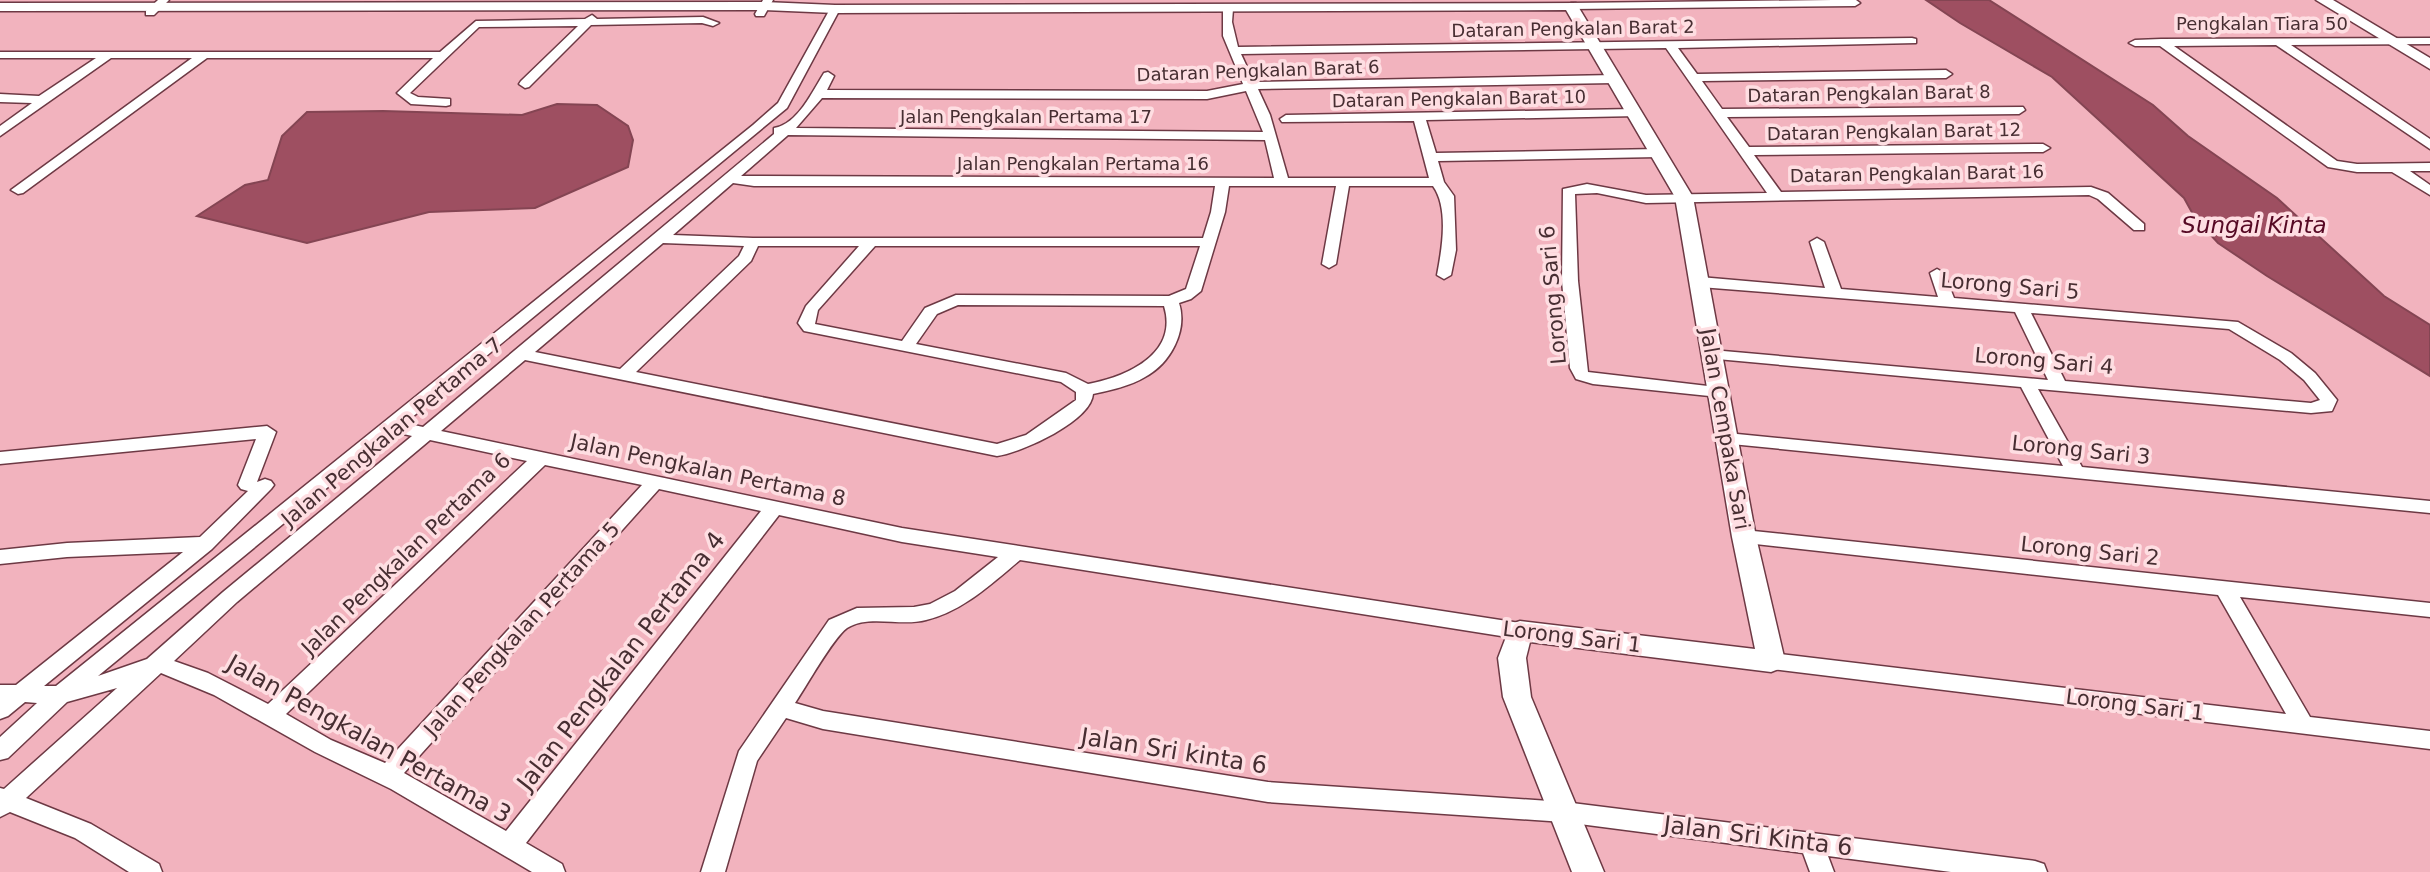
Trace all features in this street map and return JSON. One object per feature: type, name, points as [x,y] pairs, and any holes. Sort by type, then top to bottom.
[{"type":"street","points":[[2323,0],[2430,64]]},
{"type":"street","points":[[0,7],[565,6],[644,10],[764,7],[883,9],[993,4],[1571,6],[1855,3]]},
{"type":"street","points":[[1229,4],[1227,15],[1234,51],[1251,86],[1282,183]]},
{"type":"street","points":[[488,6],[592,18],[644,10]]},
{"type":"street","points":[[565,6],[592,18]]},
{"type":"street","points":[[1571,6],[1685,197]]},
{"type":"street","points":[[0,12],[157,7]]},
{"type":"street","points":[[764,7],[801,14],[827,23],[883,9]]},
{"type":"street","points":[[801,14],[835,9]]},
{"type":"street","points":[[0,751],[61,695],[783,105],[835,9]]},
{"type":"street","points":[[525,84],[592,18]]},
{"type":"street","points":[[446,102],[415,101],[403,93],[481,22],[592,18],[703,20],[713,23]]},
{"type":"street","name":"Dataran Pengkalan Barat 2","points":[[1234,51],[1912,41]]},
{"type":"street","name":"Pengkalan Tiara 50","points":[[2134,43],[2430,41]]},
{"type":"street","points":[[2161,42],[2333,164],[2357,169],[2430,167]]},
{"type":"street","points":[[2278,42],[2430,145]]},
{"type":"street","points":[[1669,44],[1776,195]]},
{"type":"street","points":[[0,55],[442,55]]},
{"type":"street","points":[[0,132],[107,56]]},
{"type":"street","points":[[18,190],[203,56]]},
{"type":"street","points":[[1694,78],[1946,74]]},
{"type":"street","name":"Jalan Pengkalan Pertama 7","points":[[3,802],[156,663],[349,495],[429,432],[798,120],[819,94],[828,76]]},
{"type":"street","name":"Dataran Pengkalan Barat 6","points":[[819,94],[1207,94],[1251,86],[1614,79]]},
{"type":"street","points":[[0,98],[44,99]]},
{"type":"street","name":"Dataran Pengkalan Barat 8","points":[[1719,113],[2019,110]]},
{"type":"street","name":"Dataran Pengkalan Barat 10","points":[[1286,119],[1634,113]]},
{"type":"street","points":[[1419,117],[1437,182],[1447,196],[1449,250],[1444,275]]},
{"type":"street","name":"Jalan Pengkalan Pertama 17","points":[[757,128],[819,134],[1269,136]]},
{"type":"street","name":"Dataran Pengkalan Barat 12","points":[[1745,151],[2043,148]]},
{"type":"street","points":[[1430,157],[1658,153]]},
{"type":"street","points":[[2396,168],[2430,191]]},
{"type":"street","name":"Jalan Pengkalan Pertama 16","points":[[730,179],[754,183],[1437,182]]},
{"type":"street","points":[[907,346],[931,311],[956,300],[1170,301],[1186,296],[1193,291],[1218,212],[1222,184]]},
{"type":"street","points":[[1329,264],[1343,184]]},
{"type":"street","name":"Lorong Sari 6","points":[[1685,197],[1646,199],[1594,188],[1577,188],[1568,192],[1566,198],[1570,281],[1578,368],[1582,375],[1593,379],[1719,392]]},
{"type":"street","name":"Dataran Pengkalan Barat 16","points":[[1685,197],[2091,191],[2103,196],[2139,227]]},
{"type":"street","name":"Jalan Cempaka Sari","points":[[1685,197],[1744,537],[1771,661]]},
{"type":"street","points":[[660,239],[753,242],[1208,242]]},
{"type":"street","points":[[624,374],[746,258],[753,242]]},
{"type":"street","points":[[522,354],[997,450],[1012,449],[1026,443],[1084,402],[1084,390],[1066,378],[907,346],[833,335],[810,328],[806,323],[811,309],[871,242]]},
{"type":"street","points":[[1817,242],[1834,292]]},
{"type":"street","points":[[1937,272],[1948,302]]},
{"type":"street","name":"Lorong Sari 5","points":[[1700,282],[2232,325],[2257,338],[2303,372]]},
{"type":"street","points":[[1084,390],[1115,384],[1144,371],[1162,352],[1175,327],[1175,312],[1170,301]]},
{"type":"street","points":[[2021,308],[2059,385]]},
{"type":"street","name":"Lorong Sari 4","points":[[1712,355],[2326,407],[2329,400],[2303,372]]},
{"type":"street","points":[[2026,382],[2076,473]]},
{"type":"street","name":"Jalan Pengkalan Pertama 8","points":[[392,426],[902,535],[1016,553]]},
{"type":"street","points":[[0,458],[267,432],[256,485],[205,544],[9,693],[0,709]]},
{"type":"street","name":"Lorong Sari 3","points":[[1727,439],[2430,507]]},
{"type":"street","name":"Jalan Pengkalan Pertama 6","points":[[272,714],[542,457]]},
{"type":"street","name":"Jalan Pengkalan Pertama 5","points":[[387,776],[656,481]]},
{"type":"street","name":"Jalan Pengkalan Pertama 4","points":[[510,845],[774,508]]},
{"type":"street","name":"Lorong Sari 2","points":[[1744,537],[2430,610]]},
{"type":"street","points":[[0,557],[67,550],[205,544]]},
{"type":"street","points":[[713,872],[747,758],[836,625],[845,618],[868,614],[905,616],[943,607],[1016,553]]},
{"type":"street","name":"Lorong Sari 1","points":[[1016,553],[1521,631],[2430,740]]},
{"type":"street","points":[[2225,589],[2304,726]]},
{"type":"street","points":[[1521,631],[1512,659],[1517,696],[1588,872]]},
{"type":"street","points":[[9,693],[61,695],[111,681],[156,663]]},
{"type":"street","name":"Jalan Pengkalan Pertama 3","points":[[156,663],[185,671],[272,714],[323,745],[387,776],[510,845],[553,872]]},
{"type":"street","name":"Jalan Sri kinta 6","points":[[781,708],[836,722],[1268,792],[1564,812]]},
{"type":"street","points":[[3,802],[83,831],[150,872]]},
{"type":"street","name":"Jalan Sri Kinta 6","points":[[1564,812],[2035,872]]},
{"type":"street","points":[[1811,842],[1822,872]]},
{"type":"water","name":"Sungai Kinta","points":[[1926,0],[1989,0],[2153,105],[2188,136],[2277,198],[2384,296],[2430,325],[2430,376],[2218,243],[2195,218],[2184,198],[2052,77]]},
{"type":"water","points":[[557,104],[597,105],[628,126],[633,140],[628,167],[535,208],[429,212],[307,243],[197,216],[245,185],[268,180],[282,136],[307,112],[522,115]]}]
